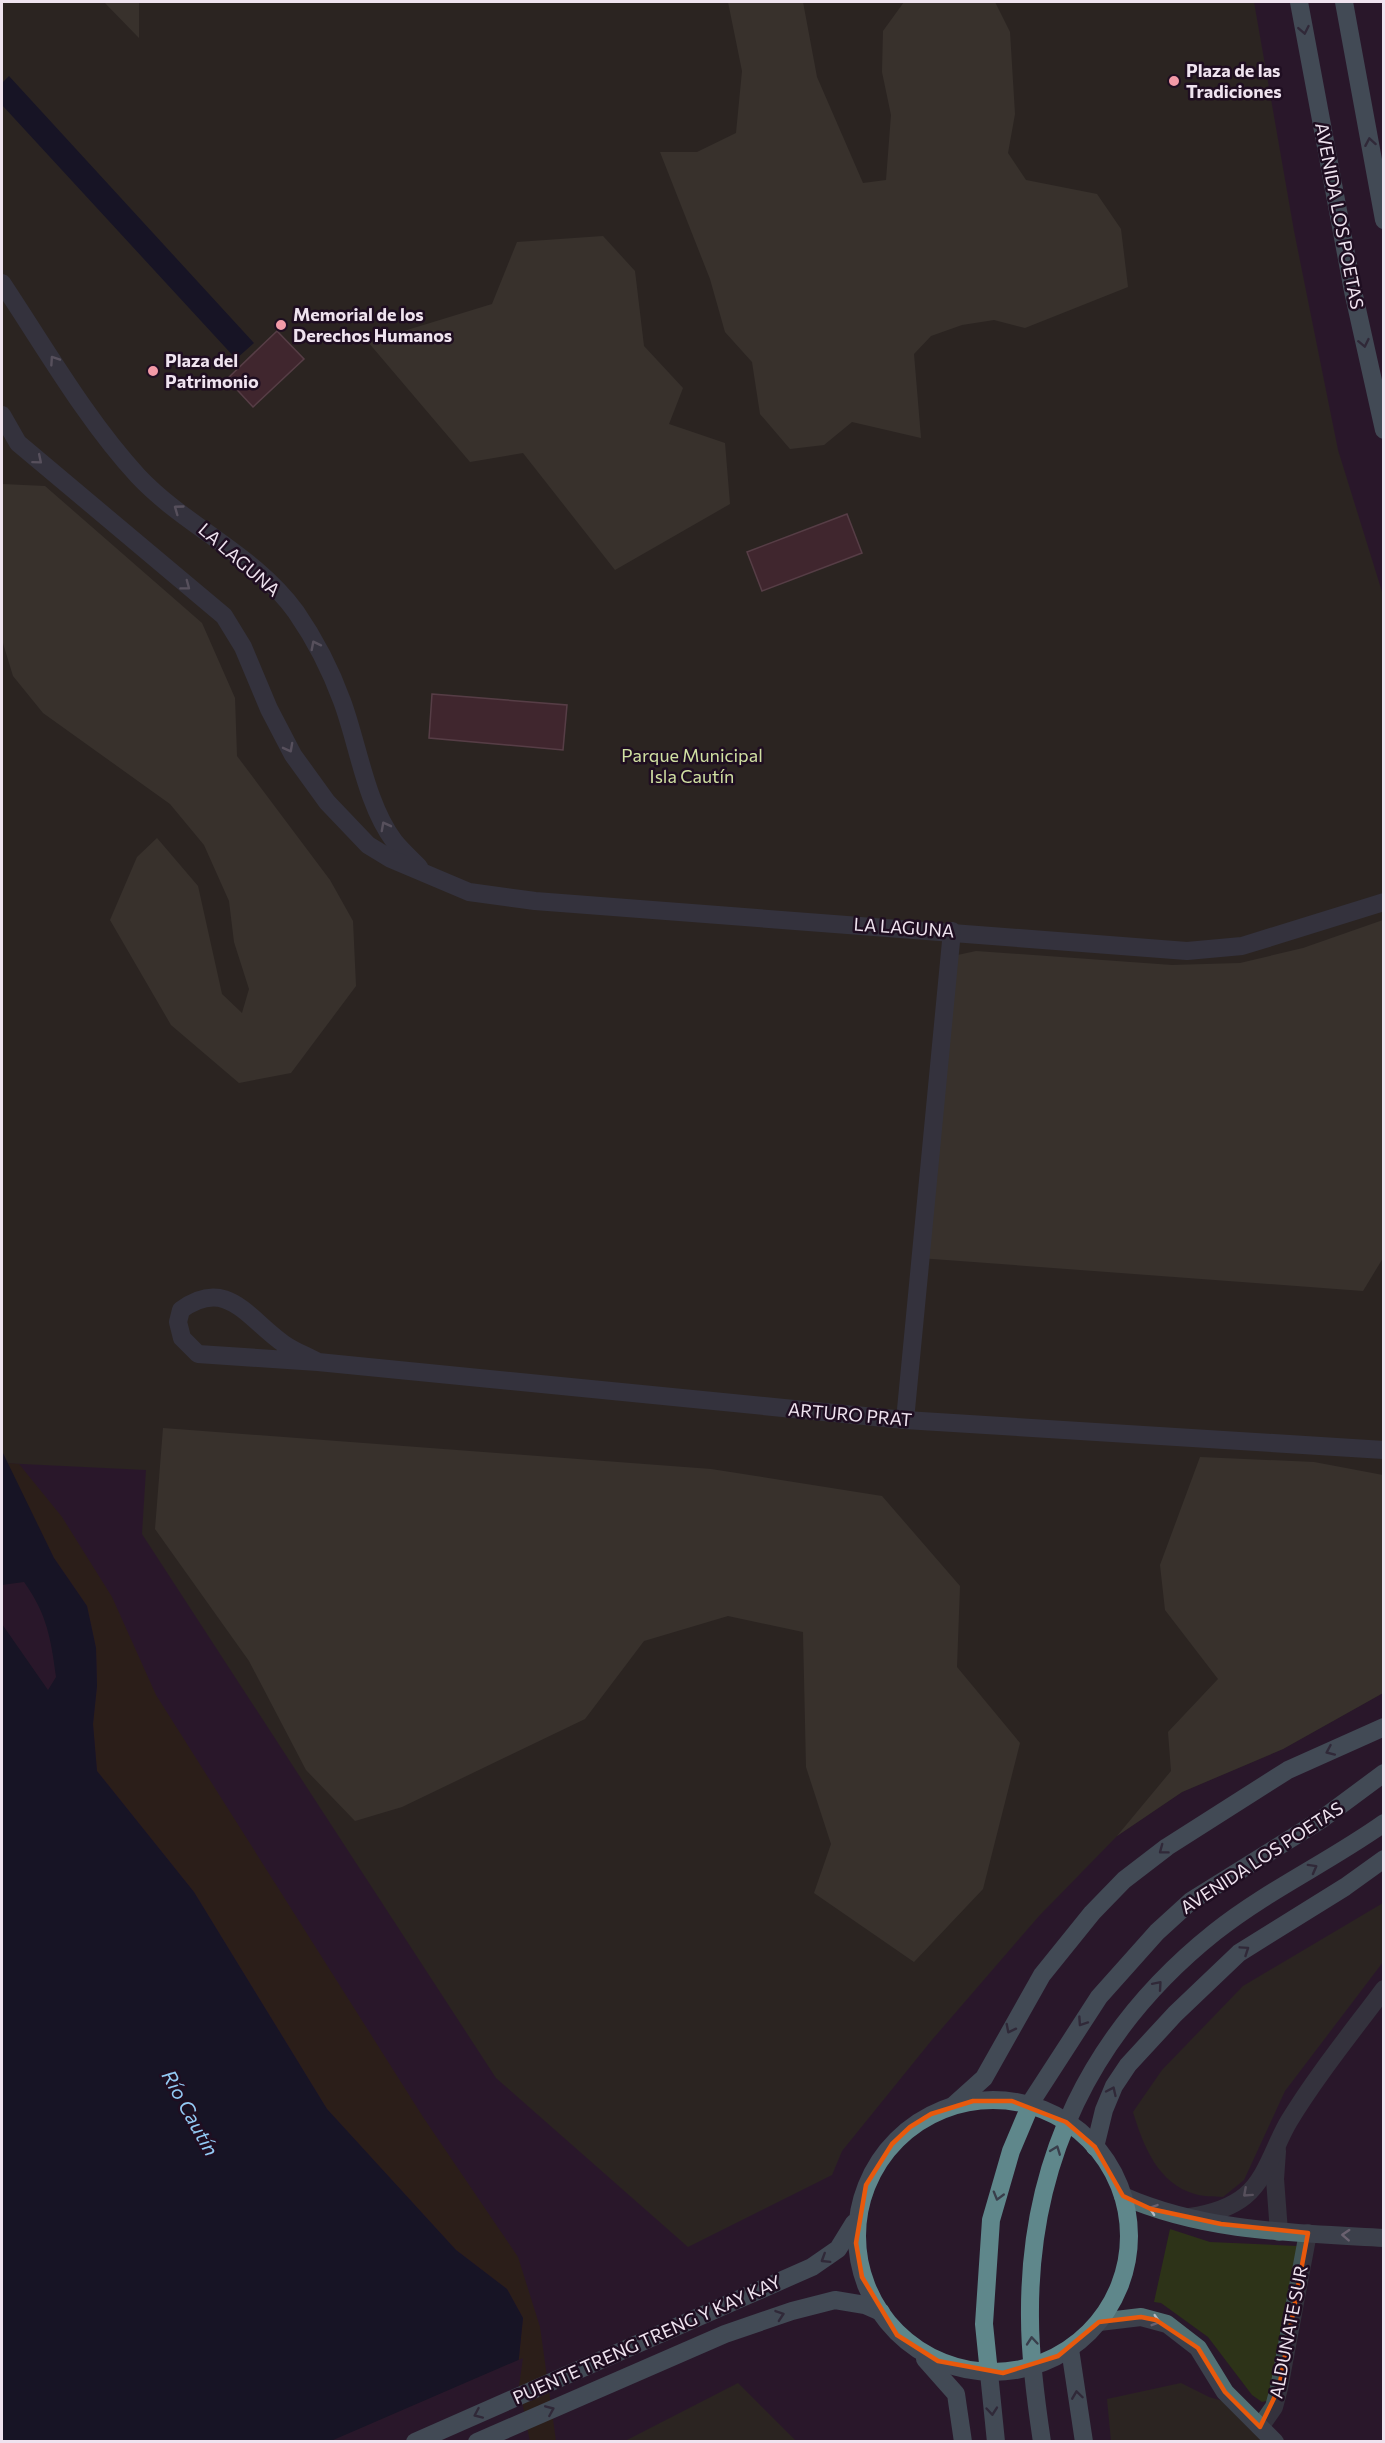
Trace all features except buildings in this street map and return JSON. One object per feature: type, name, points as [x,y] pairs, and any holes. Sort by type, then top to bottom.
[{"type":"main road","name":"AVENIDA LOS POETAS","points":[[1299,2],[1353,291],[1383,430]]},
{"type":"main road","points":[[1344,2],[1383,220]]},
{"type":"main road","points":[[954,2105],[984,2078],[1042,1975],[1092,1913],[1124,1880],[1167,1846],[1288,1770],[1383,1727]]},
{"type":"main road","name":"AVENIDA LOS POETAS","points":[[996,2442],[984,2324],[991,2220],[1011,2151],[1033,2099],[1098,1997],[1157,1932],[1191,1901],[1322,1819],[1383,1773]]},
{"type":"main road","name":"AVENIDA LOS POETAS","points":[[1042,2442],[1030,2321],[1031,2277],[1036,2233],[1050,2166],[1074,2102],[1114,2036],[1162,1980],[1188,1954],[1251,1906],[1383,1823]]},
{"type":"main road","points":[[1095,2147],[1104,2110],[1114,2086],[1128,2066],[1175,2014],[1239,1953],[1345,1887],[1383,1859]]},
{"type":"main road","points":[[918,2351],[948,2365],[981,2373],[1003,2373],[1035,2365],[1070,2349],[1099,2322],[1110,2306],[1122,2277],[1128,2227],[1123,2196],[1115,2178],[1095,2147],[1078,2131],[1049,2112],[1031,2105],[992,2100],[954,2105],[931,2114],[892,2144],[866,2185],[858,2213],[856,2243],[862,2277],[881,2312],[897,2335],[918,2351],[956,2394],[963,2442]]},
{"type":"main road","points":[[1123,2196],[1151,2209],[1184,2218],[1279,2232],[1383,2238]]},
{"type":"main road","name":"PUENTE TRENG TRENG Y KAY KAY","points":[[415,2442],[705,2315],[829,2257],[845,2241],[858,2213]]},
{"type":"main road","name":"PUENTE TRENG TRENG Y KAY KAY","points":[[477,2442],[725,2334],[835,2300],[865,2305],[881,2312]]},
{"type":"main road","points":[[1099,2322],[1141,2317],[1167,2324],[1198,2348],[1225,2392],[1275,2442]]},
{"type":"main road","points":[[1070,2349],[1084,2442]]},
{"type":"street","name":"LA LAGUNA","points":[[2,283],[104,434],[138,475],[159,496],[252,567],[295,612],[312,639],[342,699],[377,809],[393,840],[422,871]]},
{"type":"street","name":"LA LAGUNA","points":[[2,416],[18,443],[224,616],[243,647],[269,709],[293,755],[327,802],[368,845],[391,859],[469,892],[535,901],[952,931],[1187,951],[1242,946],[1383,902]]},
{"type":"street","points":[[905,1420],[952,931]]},
{"type":"street","name":"ARTURO PRAT","points":[[318,1362],[285,1345],[233,1301],[214,1295],[193,1301],[181,1310],[178,1322],[182,1338],[198,1354],[318,1362],[905,1420],[1383,1450]]},
{"type":"street","points":[[1184,2218],[1212,2214],[1246,2196],[1258,2182],[1291,2118],[1383,1989]]},
{"type":"street","points":[[1277,2144],[1275,2179],[1279,2232]]},
{"type":"street","name":"ALDUNATE SUR","points":[[1260,2427],[1274,2407],[1285,2362],[1308,2233]]},
{"type":"highlighted area","points":[[973,2101],[1012,2101],[1066,2122],[1095,2147],[1123,2196],[1151,2209],[1221,2224],[1308,2233],[1279,2388],[1260,2427],[1225,2392],[1198,2348],[1156,2320],[1141,2317],[1099,2322],[1058,2356],[1003,2373],[938,2361],[897,2335],[862,2277],[856,2243],[866,2185],[892,2144],[910,2127],[931,2114]]},
{"type":"green space","name":"Parque Municipal Isla Cautín","points":[[2,2],[1254,2],[1294,231],[1338,450],[1383,595],[1383,1693],[1283,1749],[1182,1792],[1117,1836],[1039,1916],[931,2041],[842,2151],[832,2175],[688,2247],[496,2078],[142,1534],[146,1470],[2,1463]]},
{"type":"green space","points":[[104,2],[139,2],[139,38]]},
{"type":"green space","points":[[728,2],[803,2],[817,77],[863,183],[886,180],[891,115],[882,72],[883,31],[904,2],[995,2],[1010,32],[1015,114],[1008,153],[1026,180],[1097,194],[1121,229],[1128,287],[1025,328],[994,320],[962,325],[931,336],[914,354],[921,438],[852,422],[824,445],[790,449],[760,414],[752,362],[725,332],[710,279],[660,152],[697,152],[736,133],[742,71]]},
{"type":"green space","points":[[603,236],[635,271],[644,346],[683,388],[669,424],[725,443],[730,504],[615,570],[523,453],[470,462],[368,342],[492,304],[517,242]]},
{"type":"green space","points":[[2,484],[45,486],[202,623],[235,698],[237,756],[330,880],[353,921],[356,986],[291,1073],[239,1083],[171,1025],[110,920],[137,857],[157,838],[198,886],[222,994],[242,1013],[249,989],[234,942],[229,901],[204,845],[170,804],[43,713],[13,676],[2,640]]},
{"type":"green space","points":[[1383,920],[1383,1258],[1363,1291],[919,1258],[953,956],[976,951],[1172,965],[1240,963],[1303,948]]},
{"type":"green space","points":[[163,1428],[711,1469],[882,1496],[960,1586],[957,1667],[1020,1743],[983,1889],[914,1962],[814,1893],[831,1844],[806,1767],[803,1632],[728,1616],[644,1641],[585,1719],[402,1807],[355,1821],[306,1770],[249,1661],[155,1529]]},
{"type":"green space","points":[[1200,1457],[1314,1462],[1383,1475],[1383,1693],[1283,1749],[1182,1792],[1117,1836],[1171,1771],[1168,1732],[1218,1679],[1165,1610],[1160,1565]]},
{"type":"green space","points":[[1383,1903],[1383,1962],[1285,2091],[1244,2180],[1223,2197],[1195,2194],[1171,2182],[1147,2150],[1133,2112],[1162,2070],[1243,1986]]},
{"type":"green space","points":[[1170,2229],[1210,2242],[1297,2246],[1270,2400],[1262,2402],[1252,2395],[1208,2337],[1161,2303],[1154,2302]]},
{"type":"green space","points":[[738,2383],[796,2441],[625,2441]]},
{"type":"green space","points":[[1181,2383],[1209,2397],[1226,2402],[1280,2441],[1111,2441],[1107,2399]]},
{"type":"sand","points":[[7,1463],[19,1464],[62,1517],[112,1597],[156,1695],[423,2117],[518,2257],[540,2327],[556,2441],[527,2441],[516,2386],[523,2318],[507,2289],[456,2250],[327,2109],[194,1892],[97,1771],[93,1724],[97,1686],[96,1648],[87,1606],[54,1558]]},
{"type":"water","points":[[9,76],[254,343],[236,359],[2,105],[2,83]]},
{"type":"water","name":"Río Cautín","points":[[2,1451],[54,1558],[87,1606],[96,1648],[97,1686],[93,1724],[97,1771],[194,1892],[327,2109],[456,2250],[507,2289],[523,2318],[516,2386],[527,2441],[2,2441],[2,1624],[48,1690],[56,1677],[47,1627],[32,1594],[24,1582],[2,1585]]},
{"type":"pier","points":[[523,2358],[519,2386],[530,2442],[331,2441]]},
{"type":"place","name":"Plaza de las Tradiciones","points":[[1174,81]]},
{"type":"place","name":"Memorial de los Derechos Humanos","points":[[281,325]]},
{"type":"place","name":"Plaza del Patrimonio","points":[[153,371]]}]
